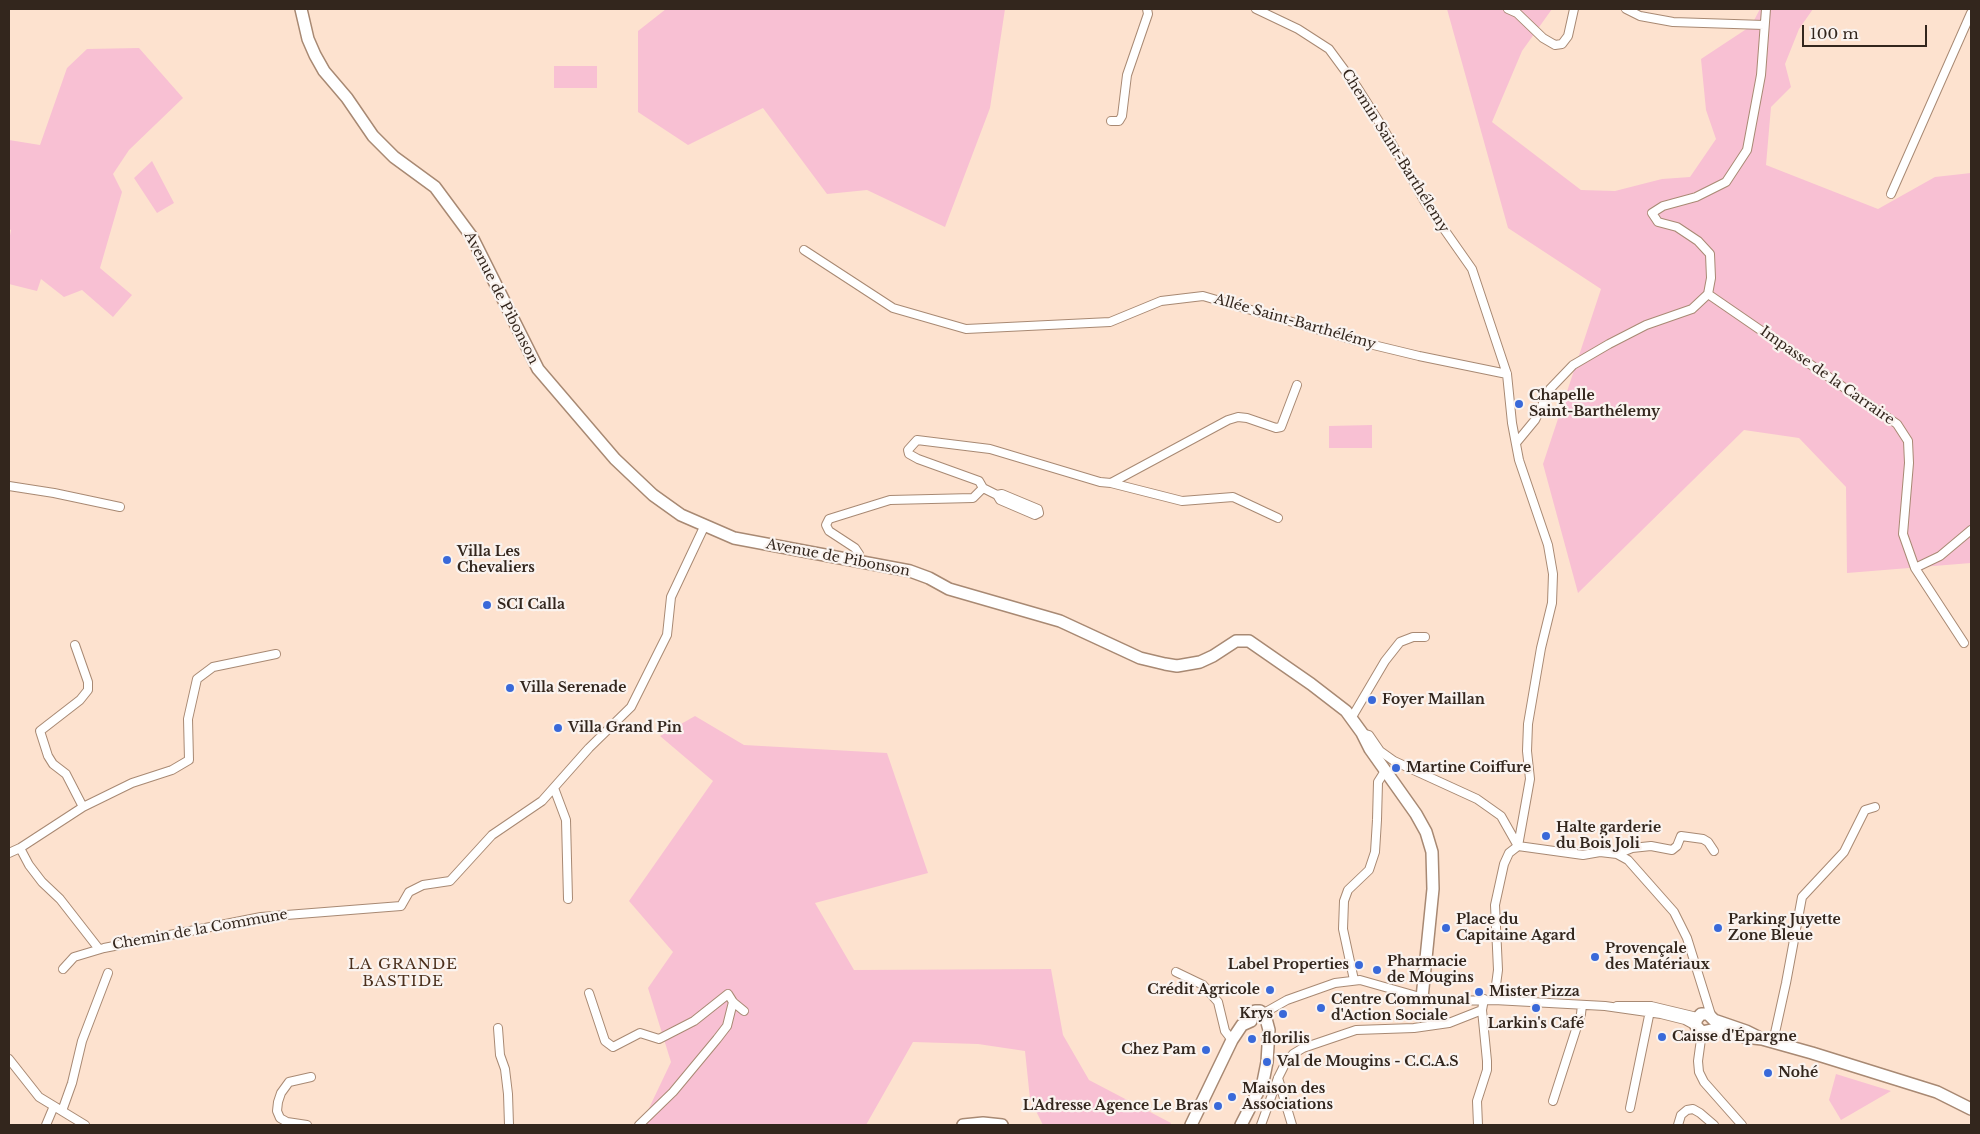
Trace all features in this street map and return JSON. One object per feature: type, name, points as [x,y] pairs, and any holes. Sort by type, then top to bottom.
[{"type":"street","name":"Avenue de Pibonson","points":[[301,9],[308,39],[324,71],[347,98],[373,136],[394,157],[435,187],[472,237],[538,369],[616,459],[653,495],[681,515],[734,538],[910,571],[929,578],[949,589],[1060,621],[1140,658],[1165,664],[1177,666],[1200,662],[1236,641],[1249,641],[1346,711],[1416,814],[1426,832],[1432,852],[1433,889],[1422,998]]},
{"type":"street","points":[[1111,121],[1120,121],[1122,116],[1127,75],[1148,14],[1147,9]]},
{"type":"street","name":"Chemin Saint-Barthélemy","points":[[1256,9],[1298,29],[1328,49],[1357,87],[1383,128],[1425,202],[1472,269],[1507,374],[1519,460],[1548,545],[1553,574],[1552,604],[1541,648],[1528,724],[1527,751],[1530,779],[1518,846],[1509,853],[1504,864],[1495,905],[1498,970],[1494,1000]]},
{"type":"street","points":[[1508,9],[1517,13],[1543,38],[1555,45],[1562,44],[1568,36],[1574,9]]},
{"type":"street","points":[[1626,9],[1640,16],[1674,22],[1764,25]]},
{"type":"street","points":[[1516,443],[1534,420],[1550,389],[1573,364],[1646,326],[1692,309],[1708,294],[1711,278],[1710,254],[1698,241],[1677,227],[1658,222],[1652,213],[1663,206],[1696,197],[1726,182],[1747,150],[1761,75],[1766,9]]},
{"type":"street","points":[[1891,194],[1971,13]]},
{"type":"street","name":"Allée Saint-Barthélémy","points":[[804,250],[893,308],[966,329],[1110,322],[1162,301],[1203,296],[1361,342],[1507,374]]},
{"type":"street","name":"Impasse de la Carraire","points":[[1708,294],[1897,424],[1908,441],[1909,463],[1903,534],[1915,568],[1964,643]]},
{"type":"street","points":[[1112,483],[1228,420],[1238,417],[1247,418],[1276,428],[1281,427],[1297,385]]},
{"type":"street","points":[[997,495],[1002,494],[1038,509],[1039,513],[1036,515],[1008,504],[984,488],[979,481],[918,459],[909,454],[908,450],[917,440],[990,448],[1100,482],[1112,483],[1182,501],[1232,497],[1278,518]]},
{"type":"street","points":[[9,486],[54,493],[120,508]]},
{"type":"street","points":[[860,562],[856,548],[829,531],[826,525],[829,519],[890,500],[973,498],[984,488]]},
{"type":"street","name":"Chemin de la Commune","points":[[63,969],[74,957],[99,949],[261,917],[401,906],[409,892],[423,885],[450,881],[492,835],[542,801],[588,748],[631,707],[667,635],[671,597],[704,526]]},
{"type":"street","points":[[1915,568],[1940,556],[1971,530]]},
{"type":"street","points":[[1352,718],[1385,661],[1400,642],[1412,637],[1425,637]]},
{"type":"street","points":[[75,645],[86,675],[88,690],[80,700],[40,731],[48,756],[53,764],[66,774],[83,807]]},
{"type":"street","points":[[9,852],[20,848],[83,807],[132,783],[172,770],[189,760],[188,720],[197,679],[213,667],[276,654]]},
{"type":"street","points":[[1362,733],[1369,735],[1380,751],[1394,761],[1477,799],[1501,816],[1518,846],[1583,855],[1600,852],[1617,854],[1628,860],[1674,912],[1687,938],[1705,992],[1705,1022],[1698,1061],[1699,1072],[1704,1082],[1742,1125]]},
{"type":"street","points":[[1354,980],[1342,929],[1344,901],[1348,890],[1369,870],[1375,852],[1378,782],[1385,771]]},
{"type":"street","points":[[554,788],[566,820],[568,898]]},
{"type":"street","points":[[1767,1041],[1786,983],[1802,897],[1844,852],[1865,810],[1875,807]]},
{"type":"street","points":[[1617,854],[1632,848],[1651,846],[1672,850],[1677,846],[1681,836],[1704,839],[1714,851]]},
{"type":"street","points":[[20,848],[29,866],[60,900],[99,949]]},
{"type":"street","points":[[1176,972],[1204,985],[1218,1002],[1225,1031],[1232,1040]]},
{"type":"street","points":[[46,1125],[58,1109],[72,1083],[82,1041],[108,973]]},
{"type":"street","points":[[1191,1125],[1232,1040],[1242,1025],[1260,1020],[1287,1000],[1335,983],[1354,980],[1367,981],[1422,998],[1442,1001],[1484,999],[1650,1010],[1685,1020],[1705,1022],[1937,1092],[1971,1109]]},
{"type":"street","points":[[589,993],[605,1041],[613,1047],[640,1033],[659,1039],[694,1021],[728,994],[733,1002],[744,1011]]},
{"type":"street","points":[[1478,1125],[1477,1101],[1487,1070],[1482,1010],[1484,999]]},
{"type":"street","points":[[639,1125],[673,1092],[727,1026],[733,1002]]},
{"type":"street","points":[[1553,1101],[1581,1014],[1582,1005]]},
{"type":"street","points":[[1261,1125],[1285,1064],[1293,1054],[1304,1048],[1334,1036],[1356,1030],[1438,1026],[1460,1020],[1482,1010]]},
{"type":"street","points":[[1630,1108],[1650,1010]]},
{"type":"street","points":[[1241,1125],[1263,1082],[1267,1062],[1268,1042],[1260,1020]]},
{"type":"street","points":[[498,1028],[500,1055],[505,1069],[508,1094],[509,1125]]},
{"type":"street","points":[[9,1059],[39,1097],[85,1125]]},
{"type":"street","points":[[307,1125],[287,1122],[280,1118],[277,1111],[281,1093],[289,1082],[311,1077]]},
{"type":"street","points":[[1278,1078],[1292,1125]]},
{"type":"street","points":[[1678,1125],[1681,1114],[1687,1110],[1694,1109],[1714,1125]]},
{"type":"street","points":[[963,1125],[983,1123],[1002,1125]]},
{"type":"shaded area","points":[[666,9],[1005,9],[990,108],[945,227],[867,190],[827,194],[763,108],[688,145],[638,112],[638,31]]},
{"type":"shaded area","points":[[1447,9],[1552,9],[1522,51],[1492,122],[1581,190],[1615,191],[1662,179],[1690,177],[1716,139],[1706,110],[1701,59],[1751,26],[1760,9],[1813,9],[1799,29],[1785,64],[1791,87],[1771,107],[1766,165],[1878,209],[1935,177],[1971,173],[1971,563],[1847,573],[1846,487],[1799,438],[1744,430],[1578,593],[1543,464],[1601,289],[1508,228]]},
{"type":"shaded area","points":[[139,48],[183,98],[129,150],[113,174],[122,192],[100,268],[132,295],[113,317],[82,290],[64,297],[41,279],[37,291],[9,284],[9,241],[11,230],[9,229],[9,140],[40,145],[67,68],[87,49]]},
{"type":"shaded area","points":[[554,66],[597,66],[597,88],[554,88]]},
{"type":"shaded area","points":[[152,161],[174,203],[157,213],[134,178]]},
{"type":"shaded area","points":[[1372,425],[1372,448],[1329,448],[1329,426]]},
{"type":"shaded area","points":[[695,716],[744,745],[887,753],[928,873],[815,903],[854,970],[1051,969],[1063,1035],[1089,1080],[1171,1123],[1170,1125],[1043,1125],[1030,1099],[1025,1051],[978,1044],[913,1042],[866,1125],[641,1125],[671,1062],[648,988],[673,952],[629,901],[713,781],[660,736]]},
{"type":"shaded area","points":[[1836,1074],[1891,1091],[1841,1120],[1829,1100]]},
{"type":"place","name":"Chapelle Saint-Barthélemy","points":[[1519,404]]},
{"type":"place","name":"Villa Les Chevaliers","points":[[447,560]]},
{"type":"place","name":"SCI Calla","points":[[487,605]]},
{"type":"place","name":"Villa Serenade","points":[[510,688]]},
{"type":"place","name":"Foyer Maillan","points":[[1372,700]]},
{"type":"place","name":"Villa Grand Pin","points":[[558,728]]},
{"type":"place","name":"Martine Coiffure","points":[[1396,768]]},
{"type":"place","name":"Halte garderie du Bois Joli","points":[[1546,836]]},
{"type":"place","name":"Place du Capitaine Agard","points":[[1446,928]]},
{"type":"place","name":"Parking Juyette Zone Bleue","points":[[1718,928]]},
{"type":"place","name":"Provençale des Matériaux","points":[[1595,957]]},
{"type":"place","name":"Label Properties","points":[[1359,965]]},
{"type":"place","name":"Pharmacie de Mougins","points":[[1377,970]]},
{"type":"place","name":"Crédit Agricole","points":[[1270,990]]},
{"type":"place","name":"Mister Pizza","points":[[1479,992]]},
{"type":"place","name":"Centre Communal d'Action Sociale","points":[[1321,1008]]},
{"type":"place","name":"Larkin's Café","points":[[1536,1008]]},
{"type":"place","name":"Krys","points":[[1283,1014]]},
{"type":"place","name":"Caisse d'Épargne","points":[[1662,1037]]},
{"type":"place","name":"florilis","points":[[1252,1039]]},
{"type":"place","name":"Chez Pam","points":[[1206,1050]]},
{"type":"place","name":"Val de Mougins - C.C.A.S","points":[[1267,1062]]},
{"type":"place","name":"Nohé","points":[[1768,1073]]},
{"type":"place","name":"Maison des Associations","points":[[1232,1097]]},
{"type":"place","name":"L'Adresse Agence Le Bras","points":[[1218,1106]]},
{"type":"district","name":"LA GRANDE BASTIDE","points":[[403,974]]}]
